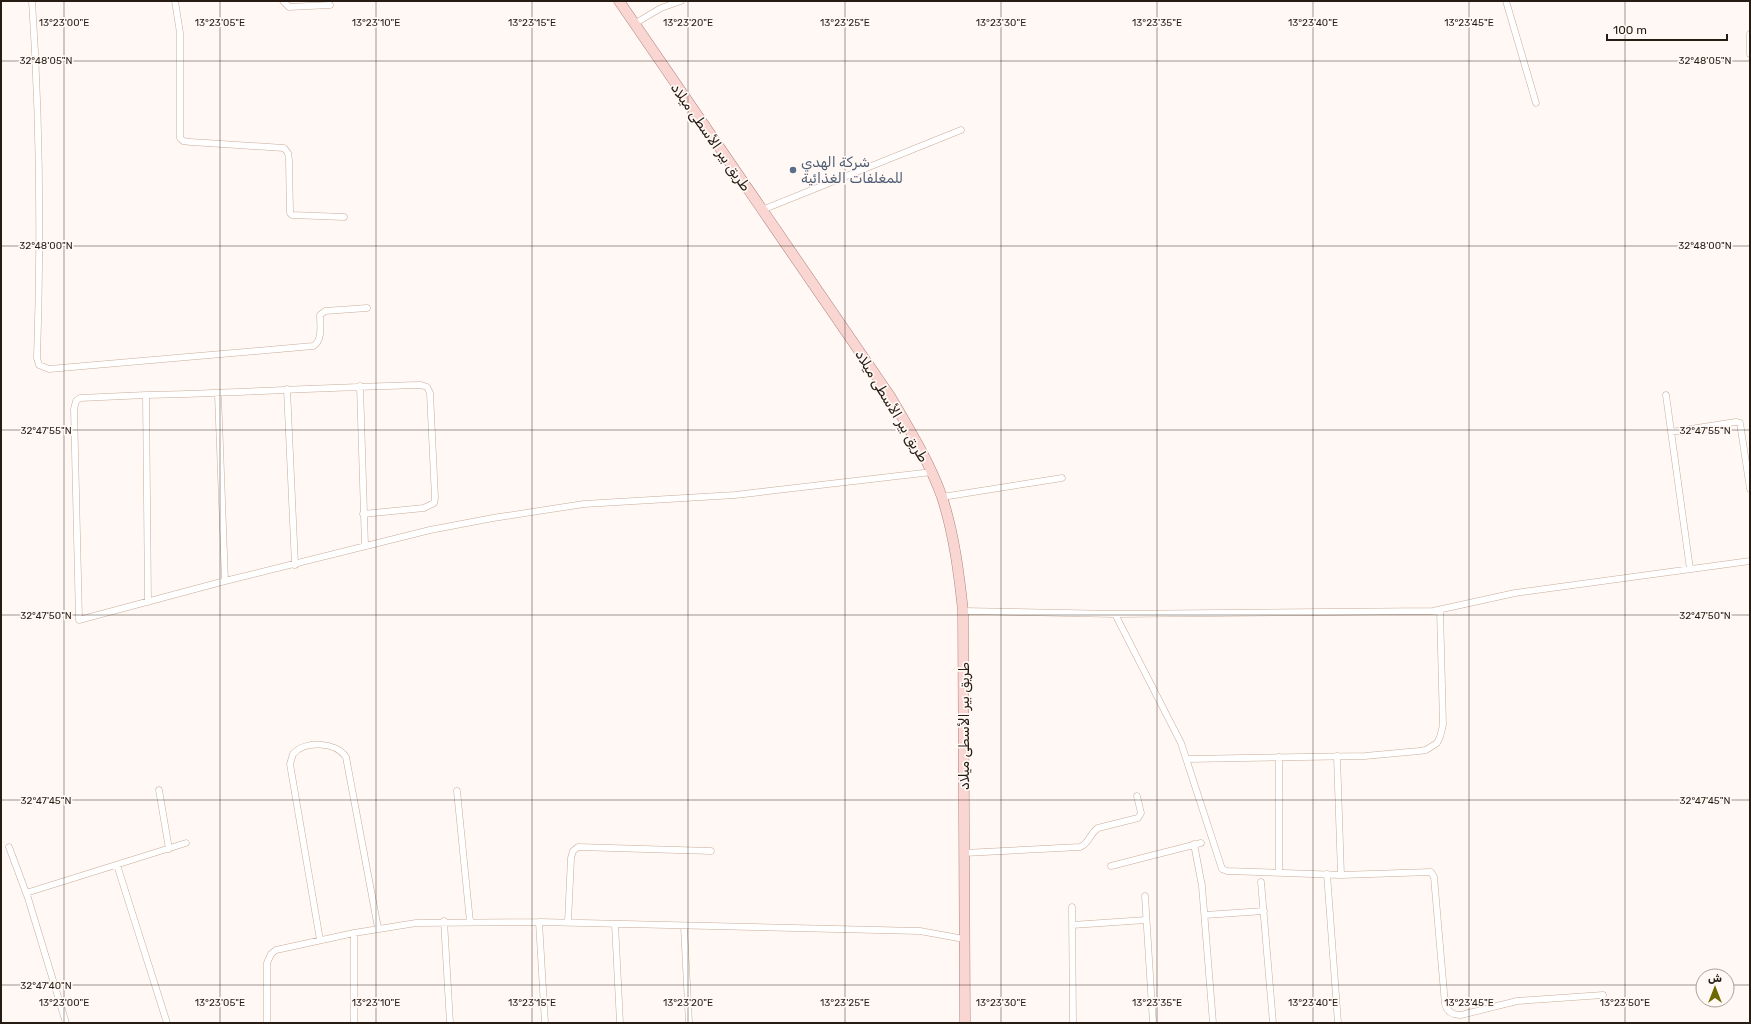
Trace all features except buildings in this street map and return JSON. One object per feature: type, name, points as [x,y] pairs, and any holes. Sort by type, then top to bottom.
[{"type":"main road","name":"طريق بير الأسطى ميلاد","points":[[619,1],[890,396],[932,472],[942,498],[956,554],[963,611],[965,1023]]},
{"type":"street","points":[[32,1],[36,66],[40,251],[37,358],[39,365],[49,369],[313,346],[317,344],[320,338],[320,314],[325,310],[367,308]]},
{"type":"street","points":[[175,1],[180,33],[180,138],[183,141],[191,142],[284,148],[288,153],[289,160],[290,213],[292,215],[344,217]]},
{"type":"street","points":[[283,1],[289,7],[330,5]]},
{"type":"street","points":[[634,24],[661,8],[681,1]]},
{"type":"street","points":[[1506,1],[1536,103]]},
{"type":"street","points":[[1750,34],[1750,54]]},
{"type":"street","points":[[762,210],[961,130]]},
{"type":"street","points":[[363,514],[424,508],[434,503],[435,498],[429,389],[421,385],[287,389],[218,394],[146,394],[80,398],[76,400],[74,408],[79,620],[225,581],[430,530],[553,508],[735,495],[932,472]]},
{"type":"street","points":[[360,386],[365,546]]},
{"type":"street","points":[[287,389],[295,564]]},
{"type":"street","points":[[146,394],[148,602]]},
{"type":"street","points":[[218,394],[225,581]]},
{"type":"street","points":[[1666,395],[1690,569]]},
{"type":"street","points":[[1671,432],[1736,422],[1740,423],[1750,489]]},
{"type":"street","points":[[942,498],[1062,478]]},
{"type":"street","points":[[963,611],[1115,614],[1440,610],[1515,593],[1750,561],[1750,566]]},
{"type":"street","points":[[1188,759],[1366,756],[1426,750],[1437,743],[1440,738],[1443,725],[1440,610]]},
{"type":"street","points":[[1115,614],[1161,702],[1188,759],[1220,866],[1227,871],[1340,875],[1428,871],[1433,873],[1444,1004],[1453,1014],[1461,1014],[1517,1001],[1603,995]]},
{"type":"street","points":[[320,940],[290,764],[293,754],[304,747],[320,745],[331,746],[340,750],[346,757],[378,928]]},
{"type":"street","points":[[1337,756],[1340,875]]},
{"type":"street","points":[[1279,757],[1279,872]]},
{"type":"street","points":[[159,790],[170,849]]},
{"type":"street","points":[[457,791],[470,922]]},
{"type":"street","points":[[964,853],[1058,849],[1082,846],[1098,828],[1138,818],[1141,813],[1137,796]]},
{"type":"street","points":[[1111,866],[1197,843],[1205,914],[1213,1023]]},
{"type":"street","points":[[26,893],[186,844]]},
{"type":"street","points":[[9,847],[26,893],[66,1023]]},
{"type":"street","points":[[568,922],[571,858],[573,851],[578,847],[711,851]]},
{"type":"street","points":[[117,865],[167,1023]]},
{"type":"street","points":[[1327,874],[1338,1023]]},
{"type":"street","points":[[1262,882],[1273,1023]]},
{"type":"street","points":[[1145,896],[1153,1023]]},
{"type":"street","points":[[1072,907],[1073,1023]]},
{"type":"street","points":[[1205,914],[1264,911]]},
{"type":"street","points":[[1072,925],[1146,920]]},
{"type":"street","points":[[444,921],[450,1023]]},
{"type":"street","points":[[267,1023],[267,963],[269,958],[276,950],[378,928],[416,923],[444,921],[568,922],[684,927],[920,932],[964,939]]},
{"type":"street","points":[[539,922],[545,1023]]},
{"type":"street","points":[[615,924],[620,1023]]},
{"type":"street","points":[[684,927],[689,1023]]},
{"type":"street","points":[[354,933],[354,1023]]},
{"type":"place","name":"شركة الهدي للمغلفات الغذائية","points":[[793,170]]}]
